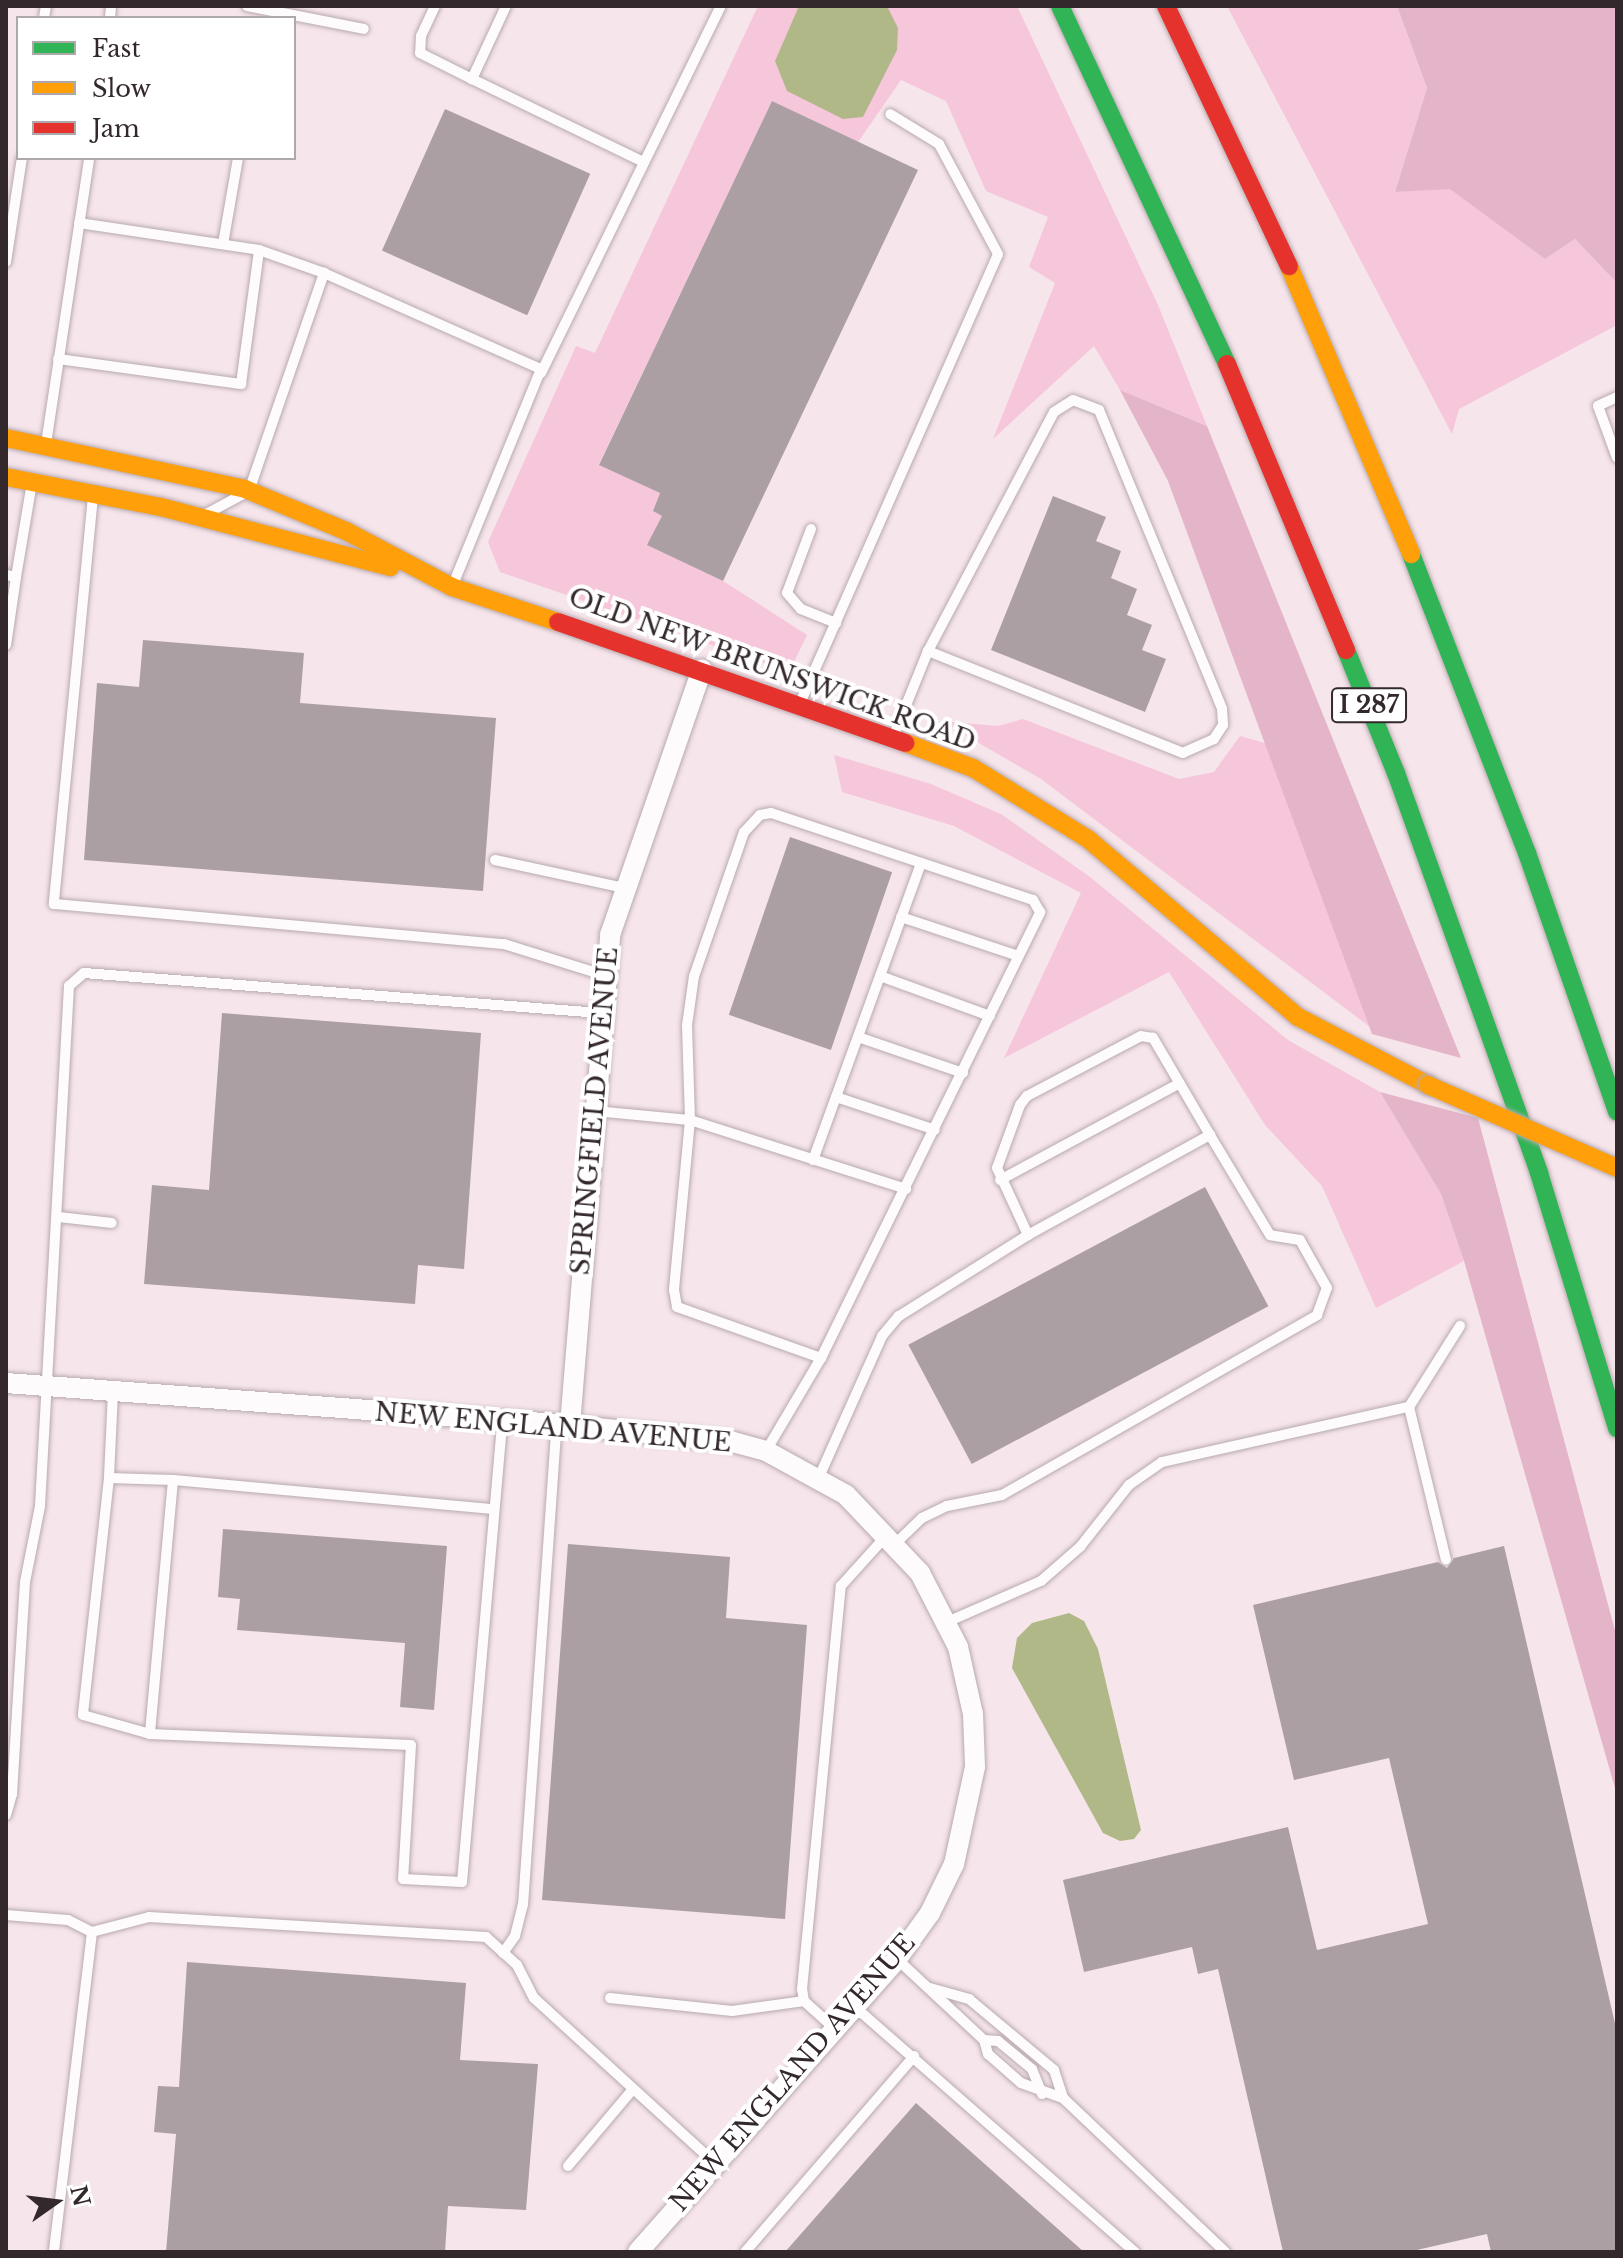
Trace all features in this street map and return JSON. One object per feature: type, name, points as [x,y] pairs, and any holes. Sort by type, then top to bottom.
[{"type":"main road","name":"I 287","points":[[1060,6],[1251,416],[1385,745],[1539,1173],[1617,1428]]},
{"type":"main road","points":[[1166,6],[1281,248],[1405,539],[1527,853],[1617,1112]]},
{"type":"main road","name":"OLD NEW BRUNSWICK ROAD","points":[[6,438],[249,491],[346,531],[422,574],[452,587],[800,703],[973,768],[1028,798],[1088,839],[1298,1017],[1428,1085],[1617,1168]]},
{"type":"main road","name":"OLD NEW BRUNSWICK ROAD","points":[[6,477],[198,518],[422,574]]},
{"type":"street","name":"SPRINGFIELD AVENUE","points":[[564,1424],[603,975],[625,888],[702,669]]},
{"type":"street","name":"NEW ENGLAND AVENUE","points":[[6,1383],[564,1424],[733,1442],[766,1451],[819,1477],[892,1539],[920,1573],[947,1622],[973,1714],[972,1784],[954,1864],[930,1913],[897,1959],[638,2252]]},
{"type":"lane","points":[[247,6],[292,16]]},
{"type":"lane","points":[[435,6],[421,36],[420,53],[644,162]]},
{"type":"lane","points":[[472,79],[506,6]]},
{"type":"lane","points":[[536,382],[721,6]]},
{"type":"lane","points":[[296,17],[364,29]]},
{"type":"lane","points":[[800,703],[998,254],[939,144],[890,114]]},
{"type":"lane","points":[[6,262],[22,160]]},
{"type":"lane","points":[[45,446],[89,160]]},
{"type":"lane","points":[[223,244],[238,160]]},
{"type":"lane","points":[[79,223],[259,250],[324,273],[541,369],[452,587]]},
{"type":"lane","points":[[58,359],[241,384],[259,250]]},
{"type":"lane","points":[[198,518],[249,491],[324,273]]},
{"type":"lane","points":[[1617,397],[1598,406],[1617,458]]},
{"type":"lane","points":[[894,737],[928,651],[1054,412],[1073,400],[1087,402],[1099,410],[1222,709],[1223,725],[1214,739],[1183,753],[928,651]]},
{"type":"lane","points":[[6,645],[11,576],[33,482]]},
{"type":"lane","points":[[93,494],[54,904],[504,944],[603,975]]},
{"type":"lane","points":[[811,529],[787,593],[801,609],[836,623]]},
{"type":"lane","points":[[766,1451],[821,1358],[1040,912],[1038,905],[771,813],[760,815],[744,832],[694,976],[687,1025],[690,1120],[674,1290],[677,1307],[821,1358]]},
{"type":"lane","points":[[495,860],[625,888]]},
{"type":"lane","points":[[813,1160],[921,863]]},
{"type":"lane","points":[[901,917],[1018,956]]},
{"type":"lane","points":[[6,1815],[12,1794],[25,1582],[40,1506],[59,1217],[69,986],[84,973],[600,1013]]},
{"type":"lane","points":[[880,976],[990,1016]]},
{"type":"lane","points":[[804,2001],[841,1586],[892,1539],[922,1518],[1002,1495],[1317,1315],[1327,1288],[1300,1240],[1270,1235],[1180,1083],[1147,1035],[1039,1090],[1020,1105],[998,1155],[1000,1180],[1028,1235]]},
{"type":"lane","points":[[858,1037],[963,1073]]},
{"type":"lane","points":[[1000,1180],[1180,1083]]},
{"type":"lane","points":[[836,1097],[935,1130]]},
{"type":"lane","points":[[593,1111],[690,1120],[906,1189]]},
{"type":"lane","points":[[819,1477],[882,1336],[899,1316],[1028,1235],[1210,1135]]},
{"type":"lane","points":[[59,1217],[112,1223]]},
{"type":"lane","points":[[947,1622],[1041,1581],[1080,1547],[1129,1485],[1162,1462],[1409,1407],[1460,1326]]},
{"type":"lane","points":[[113,1392],[109,1478],[83,1715],[150,1734],[411,1745],[403,1879],[462,1882],[502,1421]]},
{"type":"lane","points":[[1409,1407],[1446,1560]]},
{"type":"lane","points":[[503,1953],[515,1936],[523,1905],[564,1424]]},
{"type":"lane","points":[[109,1478],[173,1480],[494,1509]]},
{"type":"lane","points":[[150,1734],[173,1480]]},
{"type":"lane","points":[[6,1915],[68,1920],[92,1932],[149,1917],[486,1937],[517,1965],[534,1998],[715,2163]]},
{"type":"lane","points":[[54,2252],[92,1932]]},
{"type":"lane","points":[[897,1959],[984,2040],[988,2054],[1042,2094],[1063,2098]]},
{"type":"lane","points":[[930,1988],[969,1999],[1054,2070],[1063,2098],[1225,2252]]},
{"type":"lane","points":[[610,1998],[732,2011],[804,2001],[834,2028]]},
{"type":"lane","points":[[855,2007],[1135,2252]]},
{"type":"lane","points":[[984,2040],[998,2041],[1032,2069],[1042,2094]]},
{"type":"lane","points":[[745,2252],[914,2056]]},
{"type":"lane","points":[[568,2166],[633,2089]]},
{"type":"shaded area","points":[[758,6],[1017,6],[1158,305],[1207,426],[1120,390],[1094,346],[993,439],[1055,283],[1029,267],[1048,217],[986,191],[946,101],[901,80],[858,142],[772,101],[599,464],[660,493],[653,511],[662,516],[648,545],[723,581],[807,635],[789,672],[500,572],[488,542],[576,346],[595,353]]},
{"type":"shaded area","points":[[799,6],[887,6],[898,28],[897,50],[863,117],[843,119],[787,91],[775,61]]},
{"type":"shaded area","points":[[1227,6],[1397,6],[1427,88],[1395,192],[1450,188],[1545,259],[1575,239],[1617,283],[1617,325],[1459,409],[1452,434]]},
{"type":"shaded area","points":[[1397,6],[1617,6],[1617,283],[1575,239],[1545,259],[1450,189],[1395,192],[1427,88]]},
{"type":"shaded area","points":[[1120,390],[1207,426],[1461,1058],[1372,1034],[1168,481]]},
{"type":"shaded area","points":[[1023,719],[1179,779],[1214,772],[1240,736],[1265,743],[1370,1027],[1041,779],[941,721],[998,726]]},
{"type":"shaded area","points":[[834,755],[931,784],[1001,814],[1090,877],[1288,1040],[1380,1092],[1441,1194],[1464,1261],[1376,1308],[1322,1186],[1265,1125],[1169,972],[1004,1058],[1081,893],[954,826],[842,792]]},
{"type":"shaded area","points":[[1380,1092],[1478,1118],[1617,1638],[1617,1795],[1464,1261],[1441,1194]]},
{"type":"shaded area","points":[[1069,1613],[1084,1621],[1098,1649],[1141,1830],[1134,1839],[1120,1841],[1103,1833],[1012,1668],[1017,1638],[1032,1623]]},
{"type":"building","points":[[772,101],[918,170],[723,581],[647,545],[662,516],[653,511],[660,493],[599,465]]},
{"type":"building","points":[[445,109],[590,174],[527,315],[382,251]]},
{"type":"building","points":[[1053,496],[1106,517],[1096,541],[1121,551],[1111,578],[1137,589],[1127,615],[1152,625],[1142,650],[1166,659],[1145,712],[991,650]]},
{"type":"building","points":[[143,640],[304,653],[300,703],[496,718],[483,891],[84,860],[97,683],[139,687]]},
{"type":"building","points":[[790,837],[892,872],[831,1050],[729,1015]]},
{"type":"building","points":[[222,1013],[481,1033],[464,1269],[418,1265],[415,1304],[144,1284],[152,1185],[209,1190]]},
{"type":"building","points":[[1205,1187],[1268,1306],[972,1464],[908,1345]]},
{"type":"building","points":[[223,1529],[447,1546],[434,1710],[400,1707],[405,1643],[237,1630],[240,1599],[218,1597]]},
{"type":"building","points":[[568,1544],[730,1557],[726,1618],[807,1625],[785,1919],[542,1900]]},
{"type":"building","points":[[1504,1546],[1617,2032],[1617,2252],[1491,2252],[1487,2234],[1408,2252],[1283,2252],[1218,1969],[1198,1974],[1192,1947],[1084,1972],[1063,1880],[1288,1827],[1317,1950],[1428,1924],[1389,1758],[1294,1780],[1253,1605],[1438,1562],[1447,1568],[1454,1558]]},
{"type":"building","points":[[187,1962],[466,1983],[460,2060],[538,2064],[526,2210],[448,2206],[445,2252],[166,2252],[176,2134],[154,2132],[158,2086],[179,2087]]},
{"type":"building","points":[[916,2103],[1084,2252],[785,2252]]},
{"type":"traffic: fast","points":[[1060,6],[1227,364]]},
{"type":"traffic: fast","points":[[1411,554],[1527,853],[1617,1112]]},
{"type":"traffic: fast","points":[[1346,650],[1396,773],[1539,1173],[1617,1428]]},
{"type":"traffic: slow","points":[[1289,266],[1411,554]]},
{"type":"traffic: slow","points":[[6,438],[245,489],[346,531],[452,587],[558,622]]},
{"type":"traffic: slow","points":[[6,477],[161,507],[390,567]]},
{"type":"traffic: slow","points":[[906,743],[973,768],[1088,839],[1298,1017],[1428,1085]]},
{"type":"traffic: slow","points":[[1428,1085],[1617,1168]]},
{"type":"traffic: jam","points":[[1166,6],[1289,266]]},
{"type":"traffic: jam","points":[[1227,364],[1346,650]]},
{"type":"traffic: jam","points":[[558,622],[906,743]]}]
